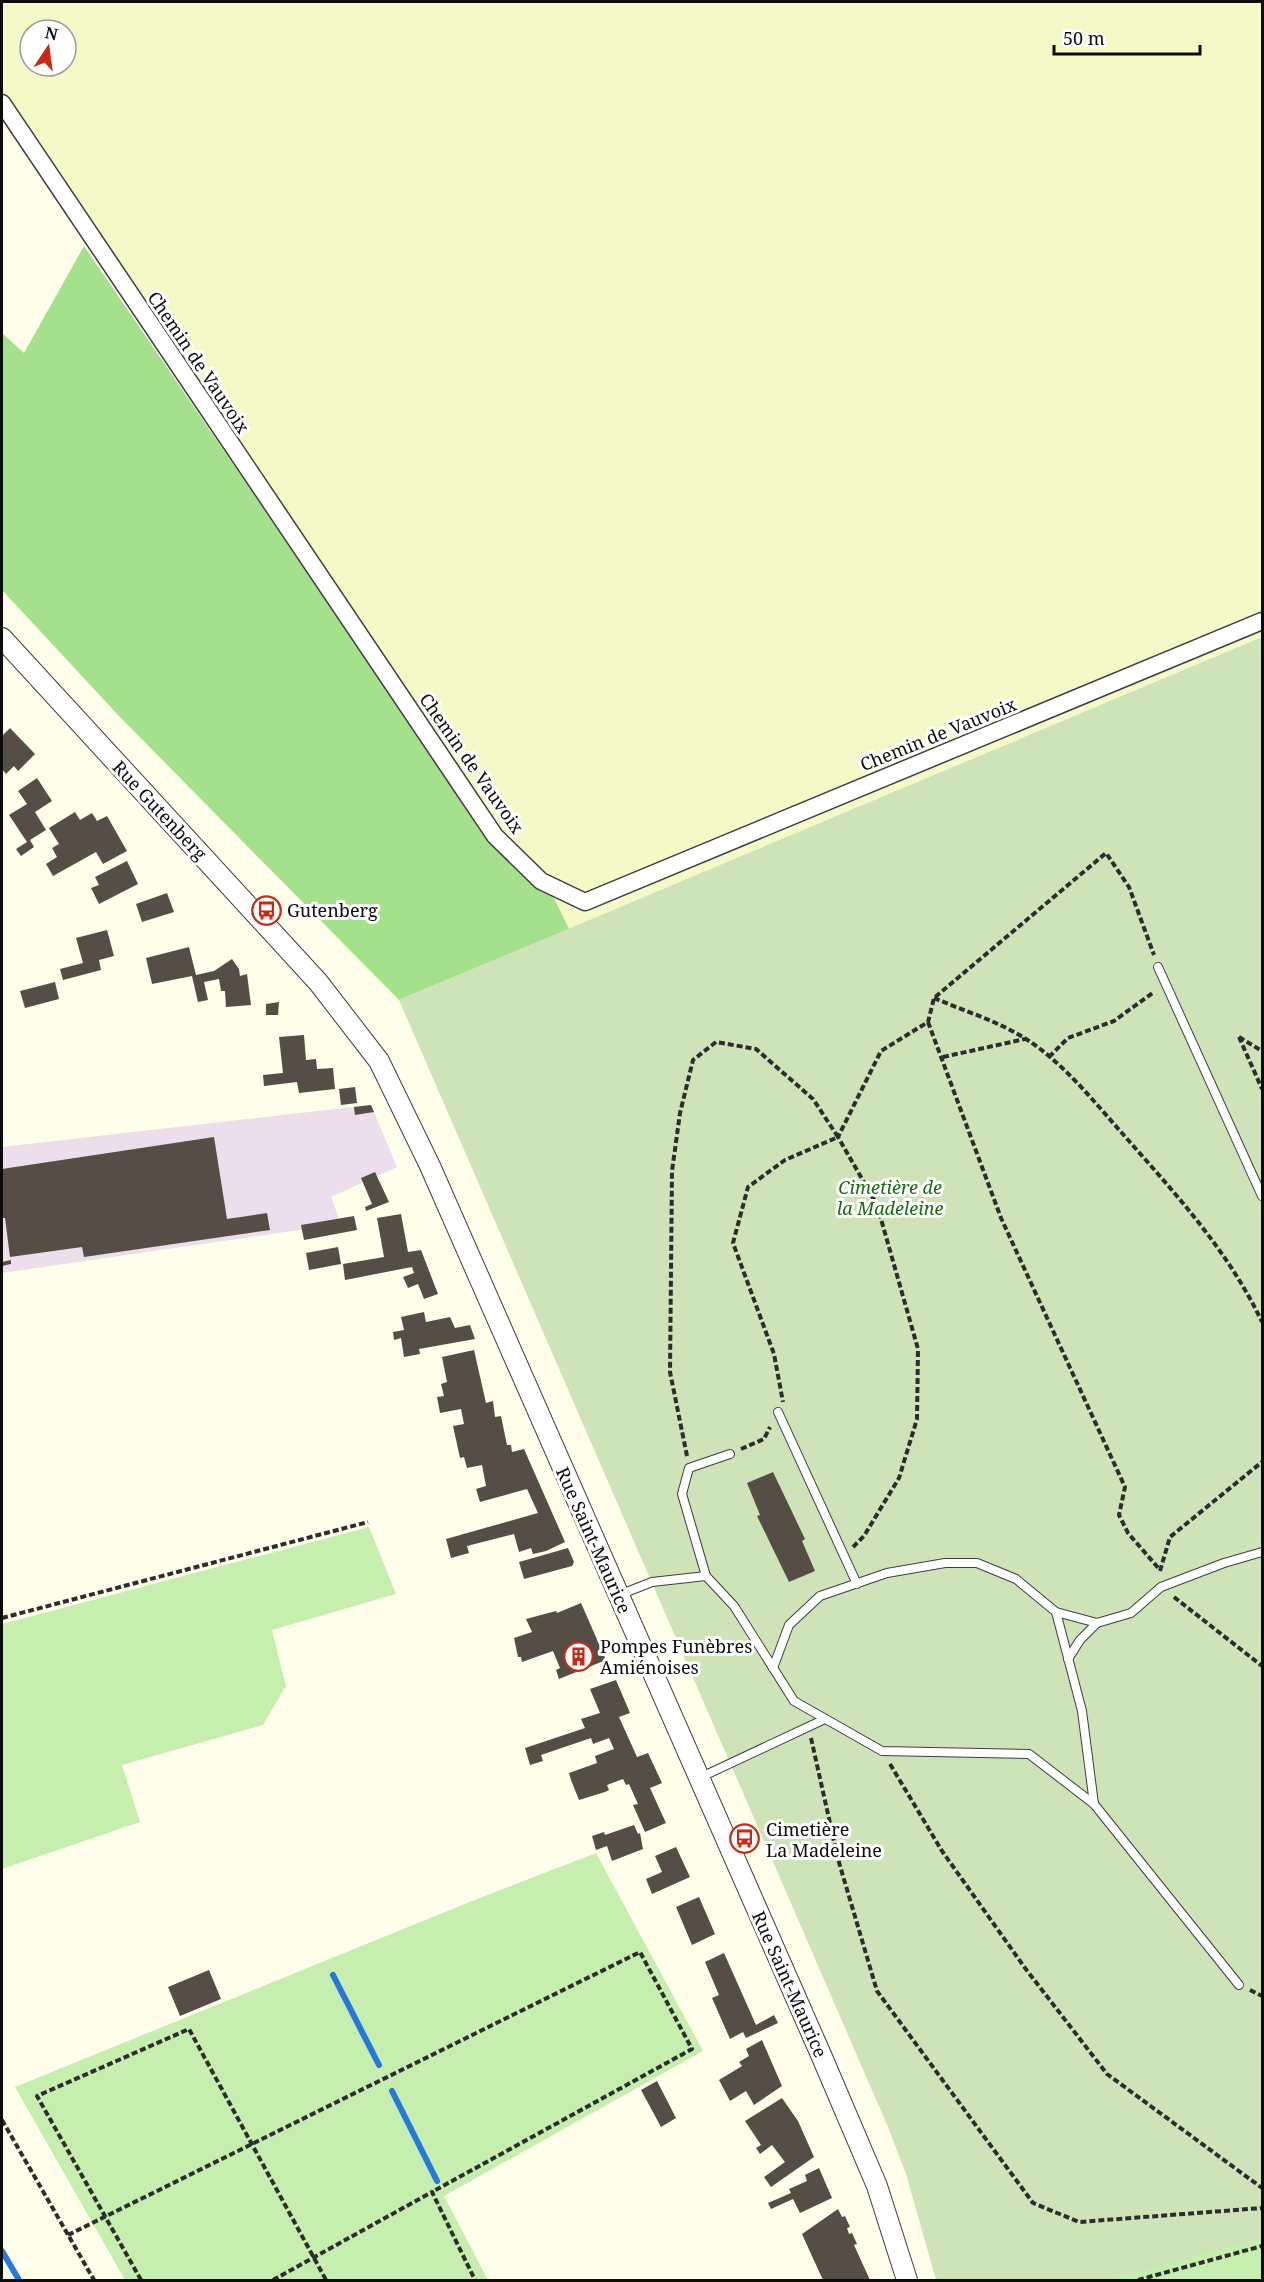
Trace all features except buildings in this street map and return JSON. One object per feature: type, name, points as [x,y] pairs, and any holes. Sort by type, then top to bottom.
[{"type":"street","name":"Chemin de Vauvoix","points":[[2,103],[495,836],[541,880],[585,902],[1263,621]]},
{"type":"street","name":"Rue Gutenberg","points":[[2,638],[318,982]]},
{"type":"street","name":"Rue Saint-Maurice","points":[[318,982],[379,1061],[430,1166],[822,2056],[877,2186],[907,2280]]},
{"type":"lane","points":[[1158,967],[1263,1196]]},
{"type":"lane","points":[[778,1412],[856,1584]]},
{"type":"lane","points":[[730,1454],[689,1468],[682,1494],[706,1576],[734,1606],[794,1701],[882,1751],[1029,1754],[1094,1804],[1239,1985]]},
{"type":"lane","points":[[1068,1659],[1080,1640],[1097,1623],[1131,1613],[1161,1587],[1263,1551]]},
{"type":"lane","points":[[773,1668],[789,1625],[820,1596],[887,1573],[933,1565],[976,1563],[1016,1580],[1056,1612],[1097,1623]]},
{"type":"lane","points":[[618,1596],[651,1582],[706,1576]]},
{"type":"lane","points":[[1056,1612],[1082,1711],[1094,1804]]},
{"type":"lane","points":[[699,1778],[825,1719]]},
{"type":"path","points":[[1049,1057],[1068,1038],[1114,1021],[1154,993],[1158,967],[1129,887],[1106,852],[934,998],[928,1022],[943,1057],[961,1113],[1001,1218],[1125,1487],[1119,1515],[1128,1533],[1160,1570]]},
{"type":"path","points":[[934,998],[1026,1038],[1088,1095],[1192,1212],[1253,1302],[1263,1322]]},
{"type":"path","points":[[730,1454],[764,1439],[783,1402],[774,1354],[733,1243],[748,1187],[785,1160],[838,1137],[881,1051],[928,1022]]},
{"type":"path","points":[[1263,1051],[1239,1037],[1263,1089]]},
{"type":"path","points":[[943,1057],[1026,1038]]},
{"type":"path","points":[[689,1468],[670,1372],[672,1171],[681,1113],[693,1060],[716,1042],[756,1049],[813,1099],[877,1205],[918,1348],[916,1419],[899,1478],[864,1536],[844,1556]]},
{"type":"path","points":[[2,1618],[368,1522]]},
{"type":"path","points":[[806,1728],[811,1737],[838,1859],[878,1991],[1033,2202],[1079,2222],[1263,2208]]},
{"type":"path","points":[[882,1751],[942,1851],[1025,1968],[1107,2074],[1262,2187]]},
{"type":"path","points":[[68,2235],[640,1952],[692,2049],[273,2280]]},
{"type":"path","points":[[141,2280],[37,2096],[189,2029],[326,2280]]},
{"type":"path","points":[[2,2120],[94,2280]]},
{"type":"path","points":[[432,2192],[475,2280]]},
{"type":"path","points":[[1138,2280],[1263,2246]]},
{"type":"shaded area","points":[[371,1105],[397,1167],[331,1197],[341,1224],[2,1273],[2,1147]]},
{"type":"green space","points":[[2,2],[1262,2],[1262,637],[569,929],[553,896],[483,830],[2,121]]},
{"type":"green space","points":[[84,246],[483,830],[553,896],[569,929],[399,1000],[119,716],[2,590],[2,333],[24,353]]},
{"type":"green space","name":"Cimetière de la Madeleine","points":[[1262,637],[1262,2238],[1110,2280],[936,2280],[906,2174],[888,2127],[399,1000]]},
{"type":"green space","points":[[369,1527],[396,1594],[272,1630],[286,1686],[263,1725],[122,1765],[140,1822],[2,1869],[2,1624]]},
{"type":"green space","points":[[596,1853],[703,2051],[444,2196],[488,2280],[125,2280],[15,2087],[472,1901]]},
{"type":"green space","points":[[1262,2237],[1262,2280],[1095,2280]]},
{"type":"waterway","points":[[333,1975],[379,2065]]},
{"type":"waterway","points":[[392,2091],[437,2181]]},
{"type":"waterway","points":[[2,2251],[19,2280]]},
{"type":"place","name":"Gutenberg","points":[[266,910]]},
{"type":"place","name":"Pompes Funèbres Amiénoises","points":[[579,1656]]},
{"type":"place","name":"Cimetière La Madeleine","points":[[745,1839]]}]
